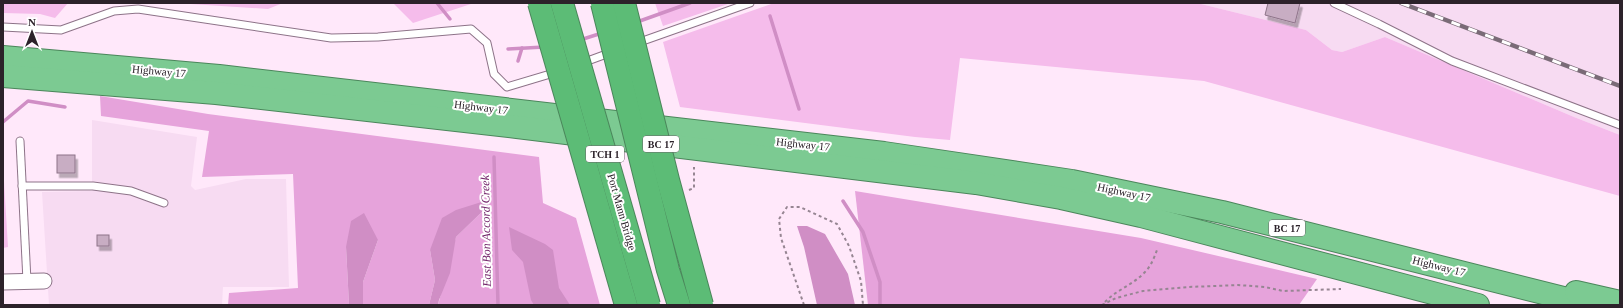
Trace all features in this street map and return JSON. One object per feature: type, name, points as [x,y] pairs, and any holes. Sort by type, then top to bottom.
[{"type":"highway","points":[[539,3],[626,305]]},
{"type":"highway","name":"Port Mann Bridge","points":[[562,3],[649,305]]},
{"type":"highway","name":"TCH 1","points":[[602,3],[678,305]]},
{"type":"highway","points":[[624,3],[668,180],[702,305]]},
{"type":"highway","name":"Highway 17","points":[[3,57],[219,76],[900,155],[1072,181],[1222,212],[1591,305]]},
{"type":"highway","name":"Highway 17","points":[[3,76],[216,93],[704,149],[976,183],[1061,198],[1141,216],[1478,305]]},
{"type":"highway","points":[[1310,261],[1388,268],[1534,305]]},
{"type":"highway","points":[[1500,281],[1591,294],[1620,302]]},
{"type":"street","points":[[3,282],[44,281]]},
{"type":"lane","points":[[3,27],[61,30],[114,11],[138,9],[331,38],[378,37],[471,28],[488,43],[494,74],[507,87],[568,68],[750,3]]},
{"type":"lane","points":[[1334,3],[1452,61],[1620,125]]},
{"type":"lane","points":[[20,141],[27,281]]},
{"type":"lane","points":[[22,186],[93,186],[130,191],[164,203]]},
{"type":"path","points":[[804,305],[781,238],[779,219],[787,207],[800,207],[836,224],[849,246],[861,281],[863,305]]},
{"type":"path","points":[[1102,305],[1112,294],[1132,284],[1146,272],[1153,262],[1157,250]]},
{"type":"path","points":[[1102,305],[1116,298],[1144,291],[1189,287],[1238,285],[1265,287],[1282,291],[1340,289]]},
{"type":"shaded area","points":[[3,3],[68,3],[55,18],[40,14],[3,13]]},
{"type":"shaded area","points":[[175,3],[283,3],[268,9]]},
{"type":"shaded area","points":[[393,3],[474,3],[413,23]]},
{"type":"shaded area","points":[[655,3],[731,3],[663,26]]},
{"type":"shaded area","points":[[774,3],[1197,3],[1306,30],[1332,50],[1342,52],[1385,37],[1620,135],[1620,196],[1204,81],[960,58],[950,140],[915,137],[680,107],[663,42]]},
{"type":"shaded area","points":[[1197,3],[1620,3],[1620,135],[1385,37],[1342,52],[1332,50],[1306,30]]},
{"type":"shaded area","points":[[100,96],[208,114],[539,157],[543,203],[576,218],[600,305],[438,305],[456,237],[487,207],[491,199],[430,250],[435,280],[429,305],[363,305],[363,282],[378,240],[346,247],[349,305],[228,305],[229,293],[298,288],[293,174],[202,177],[209,131],[101,116]]},
{"type":"shaded area","points":[[92,120],[197,137],[191,186],[195,190],[246,179],[286,179],[289,287],[223,287],[222,305],[49,305],[42,192],[92,191]]},
{"type":"shaded area","points":[[3,165],[8,247],[3,248]]},
{"type":"shaded area","points":[[855,191],[1141,238],[1317,279],[1299,305],[868,305]]},
{"type":"shaded area","points":[[491,199],[487,207],[456,237],[450,273],[438,305],[429,305],[435,280],[430,250],[442,218],[456,210]]},
{"type":"shaded area","points":[[364,213],[378,240],[363,282],[363,305],[349,305],[346,247],[351,221]]},
{"type":"shaded area","points":[[797,226],[807,226],[825,234],[848,274],[855,305],[817,305],[804,247]]},
{"type":"shaded area","points":[[509,227],[545,244],[553,250],[559,288],[570,305],[534,305],[531,300],[523,262],[512,250]]},
{"type":"building","points":[[1268,3],[1300,3],[1295,23],[1265,15]]},
{"type":"building","points":[[57,155],[75,155],[75,173],[57,173]]},
{"type":"building","points":[[97,235],[109,235],[109,246],[97,246]]},
{"type":"waterway","points":[[437,3],[450,19]]},
{"type":"waterway","points":[[637,22],[690,3]]},
{"type":"waterway","points":[[770,16],[799,109]]},
{"type":"waterway","points":[[580,40],[602,33]]},
{"type":"waterway","points":[[508,49],[544,47]]},
{"type":"waterway","name":"East Bon Accord Creek","points":[[518,61],[522,48]]},
{"type":"waterway","points":[[3,122],[28,101],[65,107]]},
{"type":"waterway","name":"East Bon Accord Creek","points":[[494,157],[498,305]]},
{"type":"waterway","points":[[843,201],[863,232],[880,282],[880,305]]},
{"type":"railway","points":[[1401,3],[1620,86]]}]
